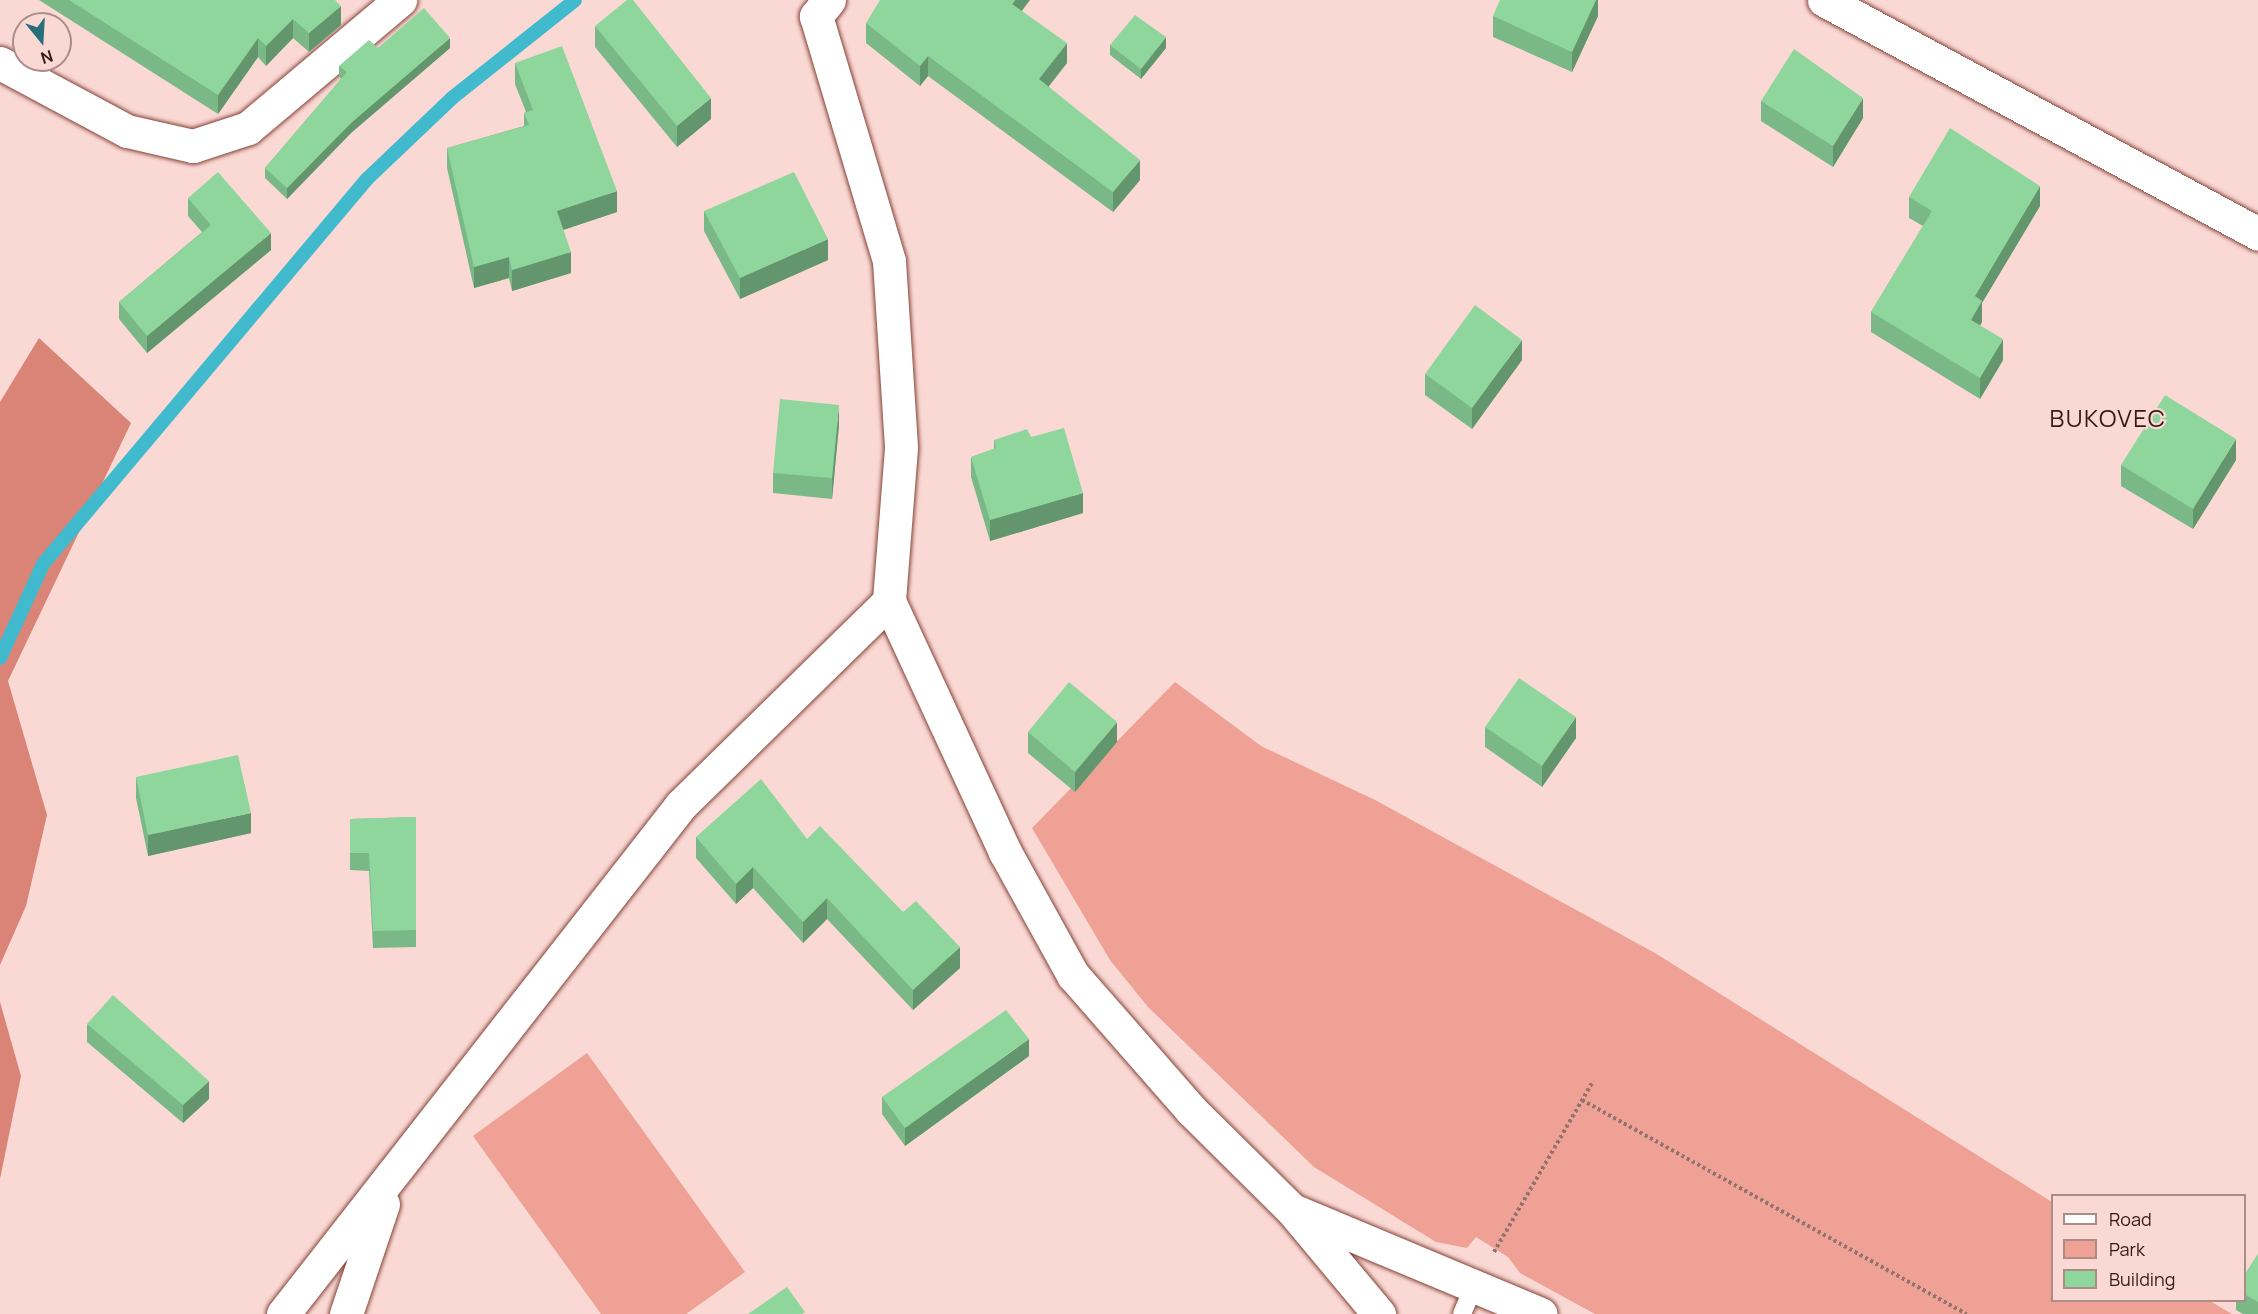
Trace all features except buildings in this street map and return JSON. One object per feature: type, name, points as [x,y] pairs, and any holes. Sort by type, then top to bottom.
[{"type":"street","points":[[0,63],[127,130],[193,146],[248,128],[400,0]]},
{"type":"street","points":[[829,0],[816,15],[889,261],[901,448],[889,601],[1005,852],[1073,975],[1191,1110],[1292,1210],[1379,1314]]},
{"type":"street","points":[[1824,0],[2258,234]]},
{"type":"street","points":[[283,1314],[391,1182],[681,804],[889,601]]},
{"type":"street","points":[[346,1314],[391,1182]]},
{"type":"street","points":[[1292,1210],[1468,1300],[1541,1314]]},
{"type":"path","points":[[1468,1300],[1593,1081]]},
{"type":"path","points":[[1582,1100],[1967,1314]]},
{"type":"green space","points":[[1175,682],[1261,746],[1375,800],[1655,953],[2051,1201],[2051,1302],[2212,1302],[2232,1314],[1595,1314],[1520,1273],[1508,1257],[1476,1237],[1467,1248],[1436,1242],[1314,1167],[1148,1007],[1110,960],[1032,828]]},
{"type":"green space","points":[[587,1053],[745,1272],[686,1314],[601,1314],[473,1136]]},
{"type":"shaded area","points":[[39,338],[131,423],[8,681],[47,815],[26,906],[0,965],[0,402]]},
{"type":"shaded area","points":[[0,1002],[21,1076],[0,1179]]},
{"type":"waterway","points":[[0,658],[43,564],[367,179],[452,98],[575,0]]},
{"type":"district","name":"BUKOVEC","points":[[2108,418]]}]
